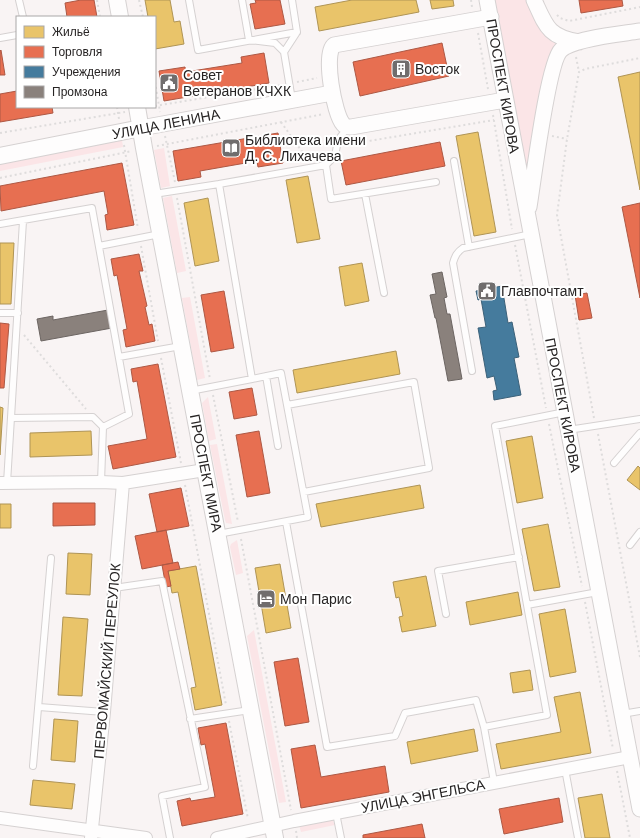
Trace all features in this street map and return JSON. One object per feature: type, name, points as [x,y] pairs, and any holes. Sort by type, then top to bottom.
[{"type":"main road","points":[[117,0],[120,16]]},
{"type":"main road","name":"ПРОСПЕКТ МИРА","points":[[137,108],[274,832]]},
{"type":"main road","name":"УЛИЦА ЛЕНИНА","points":[[0,156],[141,128]]},
{"type":"street","name":"ПРОСПЕКТ КИРОВА","points":[[487,0],[530,234],[639,802]]},
{"type":"street","points":[[534,0],[543,20],[554,34],[567,40],[579,42]]},
{"type":"street","points":[[491,17],[334,45],[330,49],[329,56],[332,92],[342,124],[348,127],[357,127],[505,100]]},
{"type":"street","points":[[528,218],[540,134],[554,64],[560,51],[579,42],[640,31]]},
{"type":"street","name":"УЛИЦА ЛЕНИНА","points":[[141,128],[332,92]]},
{"type":"street","points":[[4,483],[123,483],[205,470]]},
{"type":"street","name":"ПЕРВОМАЙСКИЙ ПЕРЕУЛОК","points":[[92,834],[104,712],[123,483]]},
{"type":"street","name":"УЛИЦА ЭНГЕЛЬСА","points":[[217,838],[274,832],[294,821],[630,757]]},
{"type":"street","points":[[0,818],[92,834],[146,838]]},
{"type":"lane","points":[[20,0],[23,16]]},
{"type":"lane","points":[[189,0],[198,50],[297,32]]},
{"type":"lane","points":[[242,0],[250,40]]},
{"type":"lane","points":[[284,52],[297,32],[292,0]]},
{"type":"lane","points":[[0,38],[16,35]]},
{"type":"lane","points":[[250,40],[275,43],[284,52],[292,100]]},
{"type":"lane","points":[[153,194],[218,184],[326,164],[335,156],[338,140],[348,127]]},
{"type":"lane","points":[[454,161],[469,247]]},
{"type":"lane","points":[[326,164],[331,199],[436,182]]},
{"type":"lane","points":[[218,184],[252,379]]},
{"type":"lane","points":[[365,194],[384,293]]},
{"type":"lane","points":[[0,224],[92,208],[129,414],[103,426]]},
{"type":"lane","points":[[4,483],[11,418],[23,221]]},
{"type":"lane","points":[[99,246],[161,234]]},
{"type":"lane","points":[[472,372],[453,263],[454,258],[458,251],[463,248],[530,234]]},
{"type":"lane","points":[[1,313],[18,313]]},
{"type":"lane","points":[[119,357],[182,346]]},
{"type":"lane","points":[[190,391],[281,373],[308,517],[218,534]]},
{"type":"lane","points":[[266,376],[278,446]]},
{"type":"lane","points":[[287,405],[414,382],[429,468],[304,492]]},
{"type":"lane","points":[[484,727],[547,715],[495,426],[564,412]]},
{"type":"lane","points":[[11,418],[93,417],[103,426]]},
{"type":"lane","points":[[568,430],[640,420]]},
{"type":"lane","points":[[101,482],[103,426]]},
{"type":"lane","points":[[614,463],[640,433]]},
{"type":"lane","points":[[286,522],[327,747],[395,736],[405,713],[476,700],[484,727],[494,782]]},
{"type":"lane","points":[[630,545],[640,532]]},
{"type":"lane","points":[[446,614],[438,571],[519,557]]},
{"type":"lane","points":[[33,766],[51,558]]},
{"type":"lane","points":[[114,588],[162,581],[204,787],[162,796],[170,838]]},
{"type":"lane","points":[[527,605],[598,592]]},
{"type":"lane","points":[[39,707],[104,712]]},
{"type":"lane","points":[[190,719],[250,710]]},
{"type":"lane","points":[[622,714],[640,711]]},
{"type":"lane","points":[[565,769],[578,838]]},
{"type":"lane","points":[[336,813],[341,838]]},
{"type":"path","points":[[97,0],[100,16]]},
{"type":"path","points":[[139,0],[143,16]]},
{"type":"path","points":[[554,10],[556,15],[560,18],[569,21],[640,7]]},
{"type":"path","points":[[640,58],[584,69],[579,72],[567,139],[557,215],[640,657]]},
{"type":"path","points":[[156,87],[294,821]]},
{"type":"path","points":[[156,106],[160,105]]},
{"type":"path","points":[[0,133],[118,113],[117,108]]},
{"type":"path","points":[[0,178],[167,143],[326,114]]},
{"type":"path","points":[[338,143],[342,146],[494,120]]},
{"type":"path","points":[[281,122],[313,167]]},
{"type":"path","points":[[549,136],[567,139]]},
{"type":"path","points":[[17,326],[93,417]]},
{"type":"shaded area","points":[[487,0],[533,0],[554,34],[560,51],[528,219]]},
{"type":"shaded area","points":[[122,140],[123,147],[0,171],[0,162]]},
{"type":"shaded area","points":[[164,148],[170,186],[161,188],[154,150]]},
{"type":"shaded area","points":[[172,196],[186,271],[177,273],[163,198]]},
{"type":"shaded area","points":[[190,297],[205,378],[197,380],[182,298]]},
{"type":"shaded area","points":[[208,397],[216,439],[209,441],[202,403]]},
{"type":"shaded area","points":[[217,444],[232,524],[226,523],[225,520],[210,445]]},
{"type":"shaded area","points":[[237,540],[243,573],[236,575],[230,547],[231,544]]},
{"type":"shaded area","points":[[254,630],[286,802],[279,803],[247,636]]},
{"type":"shaded area","points":[[330,820],[333,821],[335,825],[301,832],[299,825]]},
{"type":"building: Жильё","points":[[145,0],[170,0],[174,22],[180,21],[184,44],[156,49],[156,16],[148,16]]},
{"type":"building: Жильё","points":[[352,0],[416,0],[419,12],[319,31],[315,7]]},
{"type":"building: Жильё","points":[[430,0],[453,0],[454,6],[432,9]]},
{"type":"building: Жильё","points":[[640,72],[640,190],[618,77]]},
{"type":"building: Жильё","points":[[478,132],[496,232],[474,236],[456,136]]},
{"type":"building: Жильё","points":[[308,176],[320,239],[297,243],[286,180]]},
{"type":"building: Жильё","points":[[208,198],[219,261],[195,266],[184,203]]},
{"type":"building: Жильё","points":[[0,243],[14,243],[11,304],[0,304]]},
{"type":"building: Жильё","points":[[362,263],[369,301],[345,306],[339,267]]},
{"type":"building: Жильё","points":[[396,351],[400,374],[297,393],[293,370]]},
{"type":"building: Жильё","points":[[0,407],[3,408],[0,455]]},
{"type":"building: Жильё","points":[[91,431],[92,455],[30,457],[30,433]]},
{"type":"building: Жильё","points":[[532,436],[543,498],[517,503],[506,441]]},
{"type":"building: Жильё","points":[[638,466],[640,468],[640,490],[627,480]]},
{"type":"building: Жильё","points":[[420,485],[424,508],[321,527],[316,504]]},
{"type":"building: Жильё","points":[[0,504],[11,504],[11,528],[0,528]]},
{"type":"building: Жильё","points":[[548,524],[560,587],[534,591],[522,529]]},
{"type":"building: Жильё","points":[[68,553],[92,554],[90,595],[66,594]]},
{"type":"building: Жильё","points":[[280,564],[291,628],[266,633],[255,568]]},
{"type":"building: Жильё","points":[[196,566],[222,705],[195,710],[191,688],[196,687],[178,592],[172,593],[168,571]]},
{"type":"building: Жильё","points":[[426,576],[436,626],[402,632],[399,617],[403,616],[399,597],[396,598],[393,582]]},
{"type":"building: Жильё","points":[[518,592],[522,615],[470,625],[466,602]]},
{"type":"building: Жильё","points":[[565,609],[576,672],[550,677],[539,614]]},
{"type":"building: Жильё","points":[[63,617],[88,619],[82,696],[58,695]]},
{"type":"building: Жильё","points":[[530,670],[533,690],[513,693],[510,673]]},
{"type":"building: Жильё","points":[[580,692],[591,753],[501,769],[496,744],[561,732],[554,697]]},
{"type":"building: Жильё","points":[[54,719],[78,721],[75,762],[51,760]]},
{"type":"building: Жильё","points":[[474,729],[478,751],[411,764],[407,742]]},
{"type":"building: Жильё","points":[[33,780],[75,784],[72,809],[30,805]]},
{"type":"building: Жильё","points":[[602,794],[610,838],[585,838],[578,798]]},
{"type":"building: Торговля","points":[[81,0],[94,0],[97,16],[67,16],[65,3]]},
{"type":"building: Торговля","points":[[255,0],[280,0],[285,24],[255,29],[250,4],[256,3]]},
{"type":"building: Торговля","points":[[579,0],[622,0],[623,6],[581,13]]},
{"type":"building: Торговля","name":"Восток","points":[[442,43],[449,76],[360,96],[353,62]]},
{"type":"building: Торговля","points":[[1,50],[5,75],[0,75]]},
{"type":"building: Торговля","points":[[264,53],[269,83],[164,101],[159,71],[185,67],[186,72],[242,63],[241,57]]},
{"type":"building: Торговля","points":[[16,91],[16,108],[52,108],[53,113],[0,122],[0,94]]},
{"type":"building: Торговля","points":[[278,133],[283,163],[258,167],[257,161],[200,171],[201,177],[178,181],[173,151]]},
{"type":"building: Торговля","points":[[440,142],[445,166],[346,185],[341,161]]},
{"type":"building: Торговля","points":[[122,163],[134,225],[107,230],[105,215],[108,214],[104,191],[1,211],[0,186]]},
{"type":"building: Торговля","points":[[640,203],[640,298],[622,207]]},
{"type":"building: Торговля","points":[[139,254],[143,271],[139,271],[147,306],[145,307],[149,325],[152,324],[155,341],[126,347],[123,330],[127,329],[117,275],[114,276],[111,259]]},
{"type":"building: Торговля","points":[[224,291],[234,348],[211,352],[201,295]]},
{"type":"building: Торговля","points":[[587,293],[592,318],[579,320],[575,295]]},
{"type":"building: Торговля","points":[[0,323],[9,324],[4,388],[0,388]]},
{"type":"building: Торговля","points":[[158,364],[176,457],[113,469],[108,446],[147,439],[137,381],[133,382],[131,369]]},
{"type":"building: Торговля","points":[[252,388],[257,415],[234,419],[229,392]]},
{"type":"building: Торговля","points":[[259,431],[270,493],[247,497],[236,435]]},
{"type":"building: Торговля","points":[[181,488],[189,526],[157,532],[149,494]]},
{"type":"building: Торговля","points":[[53,503],[95,503],[95,525],[53,526]]},
{"type":"building: Торговля","points":[[166,530],[173,563],[142,569],[135,536]]},
{"type":"building: Торговля","points":[[178,562],[180,569],[168,571],[171,586],[166,587],[162,565]]},
{"type":"building: Торговля","points":[[298,658],[309,722],[285,726],[274,662]]},
{"type":"building: Торговля","points":[[226,723],[243,814],[182,826],[177,801],[190,798],[191,801],[215,797],[205,744],[201,745],[198,728]]},
{"type":"building: Торговля","points":[[315,745],[321,777],[385,766],[389,792],[301,808],[291,749]]},
{"type":"building: Торговля","points":[[559,798],[563,822],[504,834],[499,809]]},
{"type":"building: Торговля","points":[[422,824],[425,838],[363,838],[363,835]]},
{"type":"building: Учреждения","points":[[502,286],[508,323],[512,322],[519,357],[514,358],[521,395],[494,400],[493,391],[497,390],[494,376],[487,378],[478,328],[486,327],[481,299],[478,300],[476,291]]},
{"type":"building: Промзона","points":[[442,272],[447,297],[444,298],[447,314],[450,314],[462,379],[448,381],[430,295],[436,294],[432,274]]},
{"type":"building: Промзона","points":[[108,310],[112,328],[41,341],[37,319],[53,316],[53,320]]},
{"type":"place","name":"Восток","points":[[401,69]]},
{"type":"place","name":"Совет Ветеранов КЧХК","points":[[169,83]]},
{"type":"place","name":"Библиотека имени Д. С. Лихачева","points":[[231,148]]},
{"type":"place","name":"Главпочтамт","points":[[487,291]]},
{"type":"place","name":"Мон Парис","points":[[266,599]]}]
